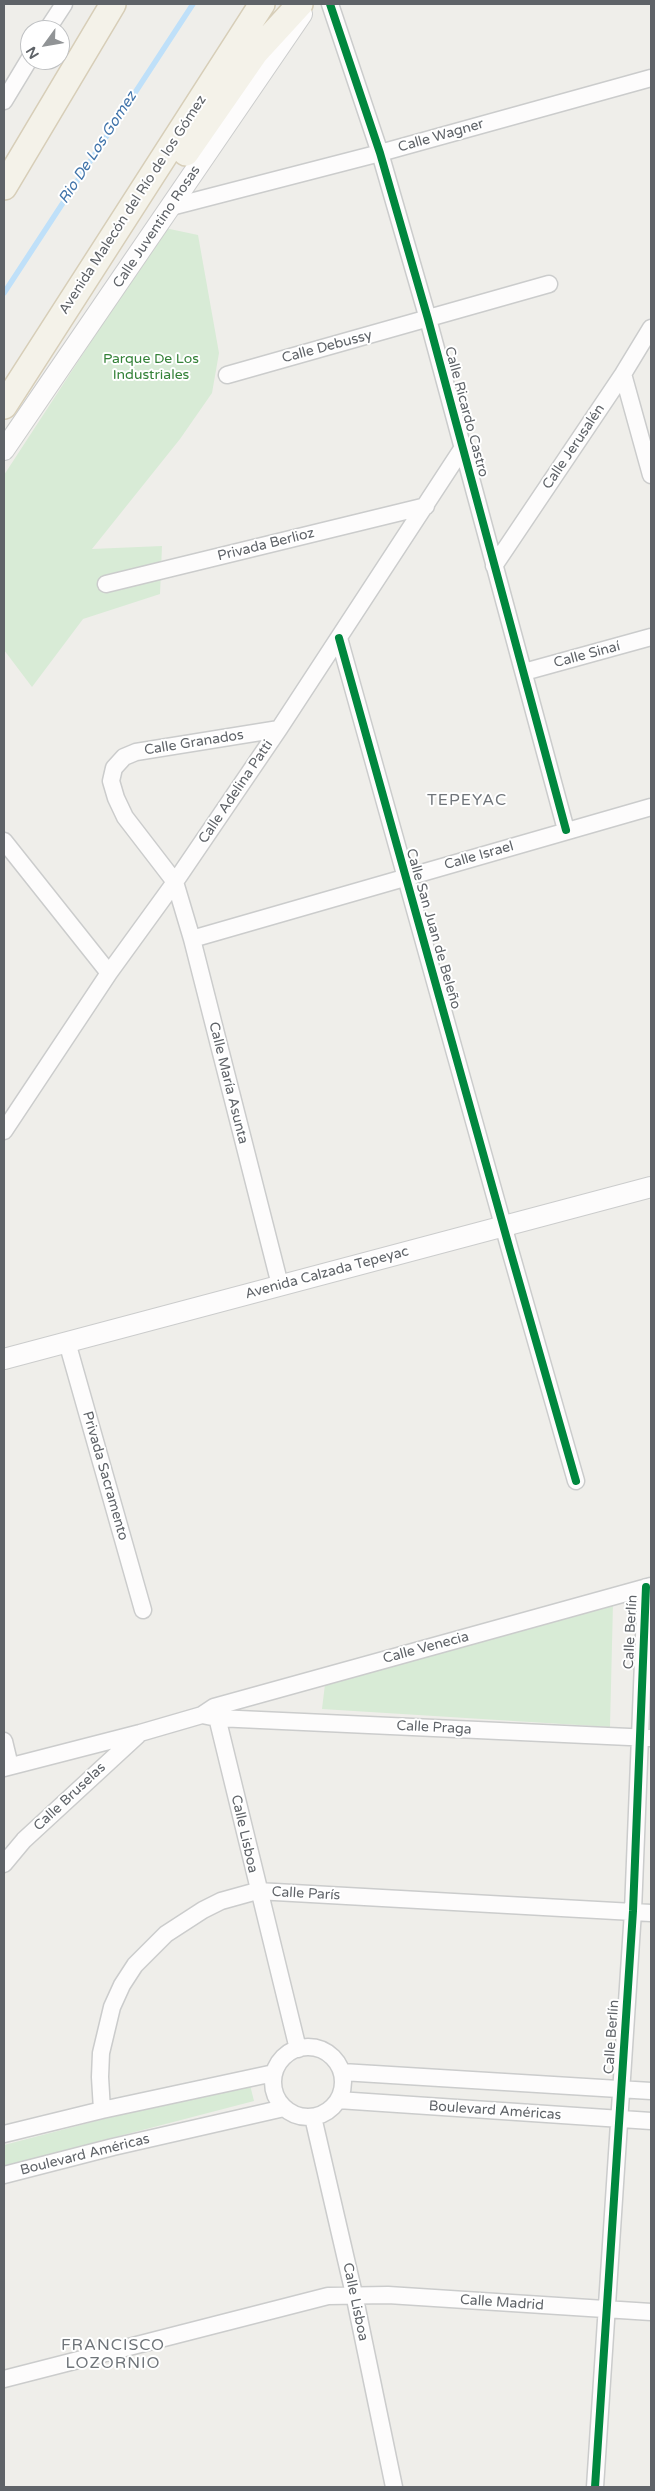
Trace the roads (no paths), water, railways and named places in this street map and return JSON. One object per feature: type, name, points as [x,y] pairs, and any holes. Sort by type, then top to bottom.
[{"type":"main road","points":[[4,187],[114,4]]},
{"type":"main road","name":"Avenida Malecón del Río de los Gómez","points":[[4,406],[262,4]]},
{"type":"main road","points":[[122,221],[143,208],[163,187],[235,80],[277,27],[300,4]]},
{"type":"street","points":[[54,20],[64,4]]},
{"type":"street","name":"Calle Juventino Rosas","points":[[4,450],[172,207],[309,4]]},
{"type":"street","name":"Calle Ricardo Castro","points":[[330,4],[380,153],[428,319],[566,830]]},
{"type":"street","points":[[4,100],[23,70]]},
{"type":"street","name":"Calle Wagner","points":[[172,207],[380,153],[651,78]]},
{"type":"street","name":"Calle Debussy","points":[[226,375],[549,284]]},
{"type":"street","name":"Calle Jerusalén","points":[[494,566],[623,374],[651,328]]},
{"type":"street","points":[[623,374],[651,475]]},
{"type":"street","name":"Calle Adelina Patti","points":[[4,1131],[109,973],[175,882],[279,729],[462,449]]},
{"type":"street","name":"Privada Berlioz","points":[[106,584],[426,506]]},
{"type":"street","name":"Calle Sinaí","points":[[524,672],[651,637]]},
{"type":"street","name":"Calle San Juan de Beleño","points":[[339,638],[576,1482]]},
{"type":"street","name":"Calle Granados","points":[[175,882],[126,817],[116,798],[111,781],[114,768],[124,757],[136,752],[279,729]]},
{"type":"street","name":"Calle Israel","points":[[192,940],[566,830],[651,807]]},
{"type":"street","points":[[4,841],[109,973]]},
{"type":"street","name":"Calle María Asunta","points":[[175,882],[192,940],[280,1285]]},
{"type":"street","name":"Avenida Calzada Tepeyac","points":[[4,1359],[651,1187]]},
{"type":"street","name":"Privada Sacramento","points":[[66,1342],[143,1610]]},
{"type":"street","name":"Calle Venecia","points":[[7,1767],[140,1733],[648,1587]]},
{"type":"street","name":"Calle Berlín","points":[[595,2487],[645,1737],[648,1587]]},
{"type":"street","name":"Calle Praga","points":[[211,1713],[645,1737]]},
{"type":"street","name":"Calle Lisboa","points":[[211,1713],[298,2049]]},
{"type":"street","name":"Calle Bruselas","points":[[4,1864],[24,1840],[140,1733]]},
{"type":"street","points":[[4,1741],[7,1767]]},
{"type":"street","name":"Calle París","points":[[102,2110],[100,2077],[105,2030],[112,2007],[135,1965],[166,1934],[202,1910],[221,1902],[257,1891],[651,1913]]},
{"type":"street","points":[[308,2047],[319,2049],[337,2062],[342,2072],[343,2087],[338,2100],[328,2112],[313,2117],[297,2116],[284,2108],[274,2092],[274,2073],[283,2058],[298,2049],[308,2047]]},
{"type":"street","name":"Boulevard Américas","points":[[342,2072],[651,2091]]},
{"type":"street","points":[[4,2134],[102,2110],[274,2073]]},
{"type":"street","name":"Boulevard Américas","points":[[338,2100],[651,2120]]},
{"type":"street","name":"Boulevard Américas","points":[[4,2175],[284,2108]]},
{"type":"street","name":"Calle Lisboa","points":[[313,2117],[354,2294],[394,2487]]},
{"type":"street","name":"Calle Madrid","points":[[4,2379],[328,2296],[354,2294],[651,2312]]},
{"type":"waterway","name":"Rio De Los Gomez","points":[[4,293],[193,4]]},
{"type":"district","name":"TEPEYAC","points":[[467,801]]},
{"type":"district","name":"FRANCISCO LOZORNIO","points":[[113,2355]]},
{"type":"park label","name":"Parque De Los Industriales","points":[[151,368]]}]
